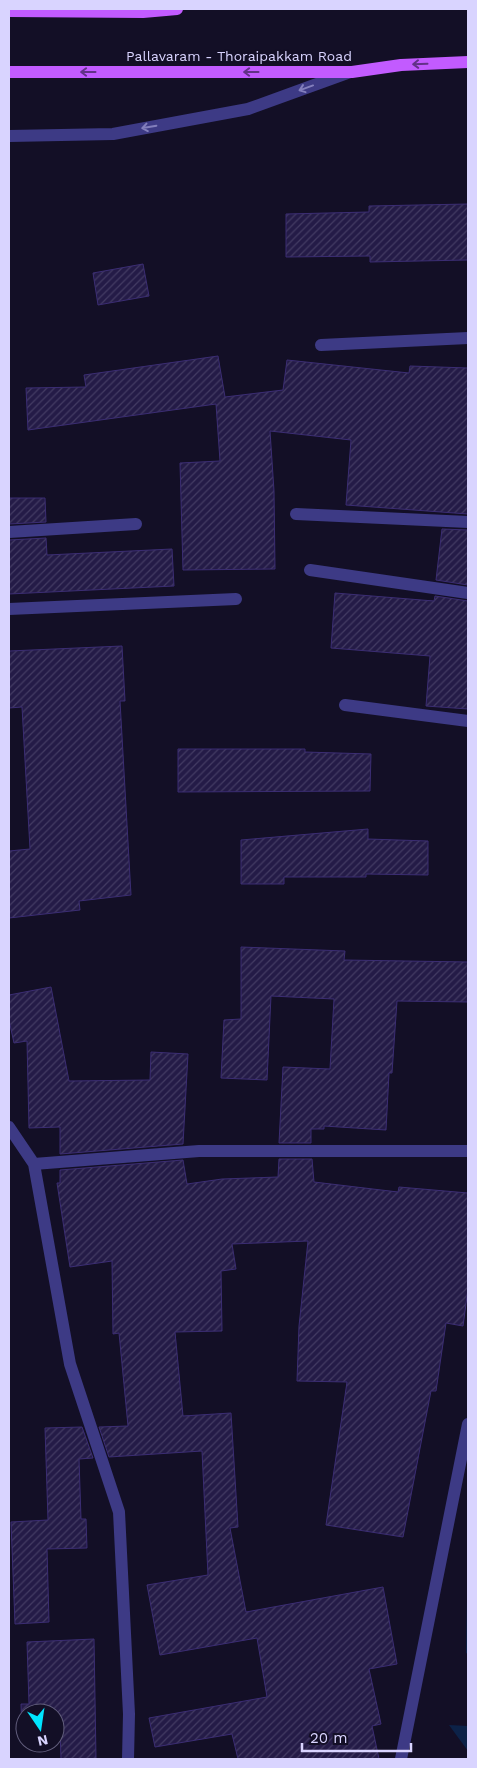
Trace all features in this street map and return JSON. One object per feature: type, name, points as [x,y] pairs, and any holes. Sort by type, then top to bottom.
[{"type":"main road","points":[[9,11],[143,12],[177,9]]},
{"type":"main road","name":"Pallavaram - Thoraipakkam Road","points":[[9,72],[352,72],[401,65],[468,62]]},
{"type":"street","points":[[9,136],[114,134],[248,109],[352,72]]},
{"type":"street","points":[[321,345],[468,338]]},
{"type":"street","points":[[296,514],[468,522]]},
{"type":"street","points":[[9,532],[136,524]]},
{"type":"street","points":[[310,570],[468,593]]},
{"type":"street","points":[[9,609],[236,600]]},
{"type":"street","points":[[345,705],[468,721]]},
{"type":"street","points":[[9,1127],[34,1164],[70,1364],[119,1512],[129,1714],[128,1759]]},
{"type":"street","points":[[34,1164],[198,1151],[468,1151]]},
{"type":"street","points":[[401,1759],[401,1751],[468,1424]]},
{"type":"water","points":[[468,1544],[468,1654],[466,1653]]},
{"type":"water","points":[[449,1725],[468,1726],[468,1751]]},
{"type":"building","points":[[468,204],[468,260],[370,262],[370,256],[286,257],[286,214],[369,212],[369,206]]},
{"type":"building","points":[[143,264],[149,296],[98,305],[93,273]]},
{"type":"building","points":[[218,356],[225,397],[283,390],[287,360],[409,373],[410,366],[468,368],[468,514],[346,505],[351,440],[270,431],[274,491],[275,569],[183,570],[180,463],[220,461],[216,404],[28,430],[26,388],[86,387],[84,375]]},
{"type":"building","points":[[9,498],[45,498],[46,522],[9,524]]},
{"type":"building","points":[[442,529],[468,530],[468,585],[436,580]]},
{"type":"building","points":[[46,538],[47,555],[172,549],[174,586],[9,594],[9,540]]},
{"type":"building","points":[[335,593],[434,601],[435,596],[468,601],[468,709],[426,706],[430,656],[331,648]]},
{"type":"building","points":[[122,646],[125,701],[120,701],[131,895],[79,901],[80,910],[9,918],[9,851],[30,849],[22,707],[9,708],[9,651]]},
{"type":"building","points":[[178,749],[305,749],[305,752],[371,754],[370,791],[178,792]]},
{"type":"building","points":[[368,829],[368,839],[428,841],[428,875],[366,874],[366,877],[284,877],[284,884],[241,884],[241,840]]},
{"type":"building","points":[[241,947],[345,951],[344,960],[468,962],[468,1002],[397,1001],[392,1073],[389,1073],[386,1130],[324,1126],[324,1129],[311,1129],[311,1143],[279,1143],[283,1067],[330,1069],[334,999],[271,996],[267,1080],[221,1078],[224,1020],[241,1019]]},
{"type":"building","points":[[51,987],[69,1081],[150,1080],[151,1052],[188,1054],[183,1144],[60,1154],[60,1127],[29,1128],[27,1041],[14,1043],[9,1020],[9,995]]},
{"type":"building","points":[[279,1159],[312,1159],[314,1182],[398,1192],[399,1187],[468,1193],[468,1289],[463,1326],[446,1323],[436,1391],[431,1391],[403,1537],[326,1525],[347,1382],[297,1381],[299,1326],[308,1241],[232,1244],[236,1269],[221,1271],[222,1331],[175,1332],[183,1416],[231,1413],[238,1527],[230,1528],[246,1612],[383,1587],[397,1664],[369,1669],[381,1724],[372,1726],[379,1759],[238,1759],[232,1734],[155,1747],[149,1718],[267,1697],[257,1638],[160,1655],[147,1585],[208,1575],[202,1451],[109,1457],[99,1427],[128,1426],[119,1333],[113,1334],[112,1261],[70,1267],[57,1183],[60,1183],[60,1170],[183,1160],[187,1184],[222,1179],[278,1177]]},
{"type":"building","points":[[82,1427],[93,1458],[79,1459],[81,1519],[86,1519],[87,1548],[47,1549],[49,1622],[15,1624],[11,1522],[48,1520],[45,1428]]},
{"type":"building","points":[[94,1639],[96,1759],[61,1759],[61,1753],[65,1753],[65,1703],[29,1703],[27,1642]]}]
